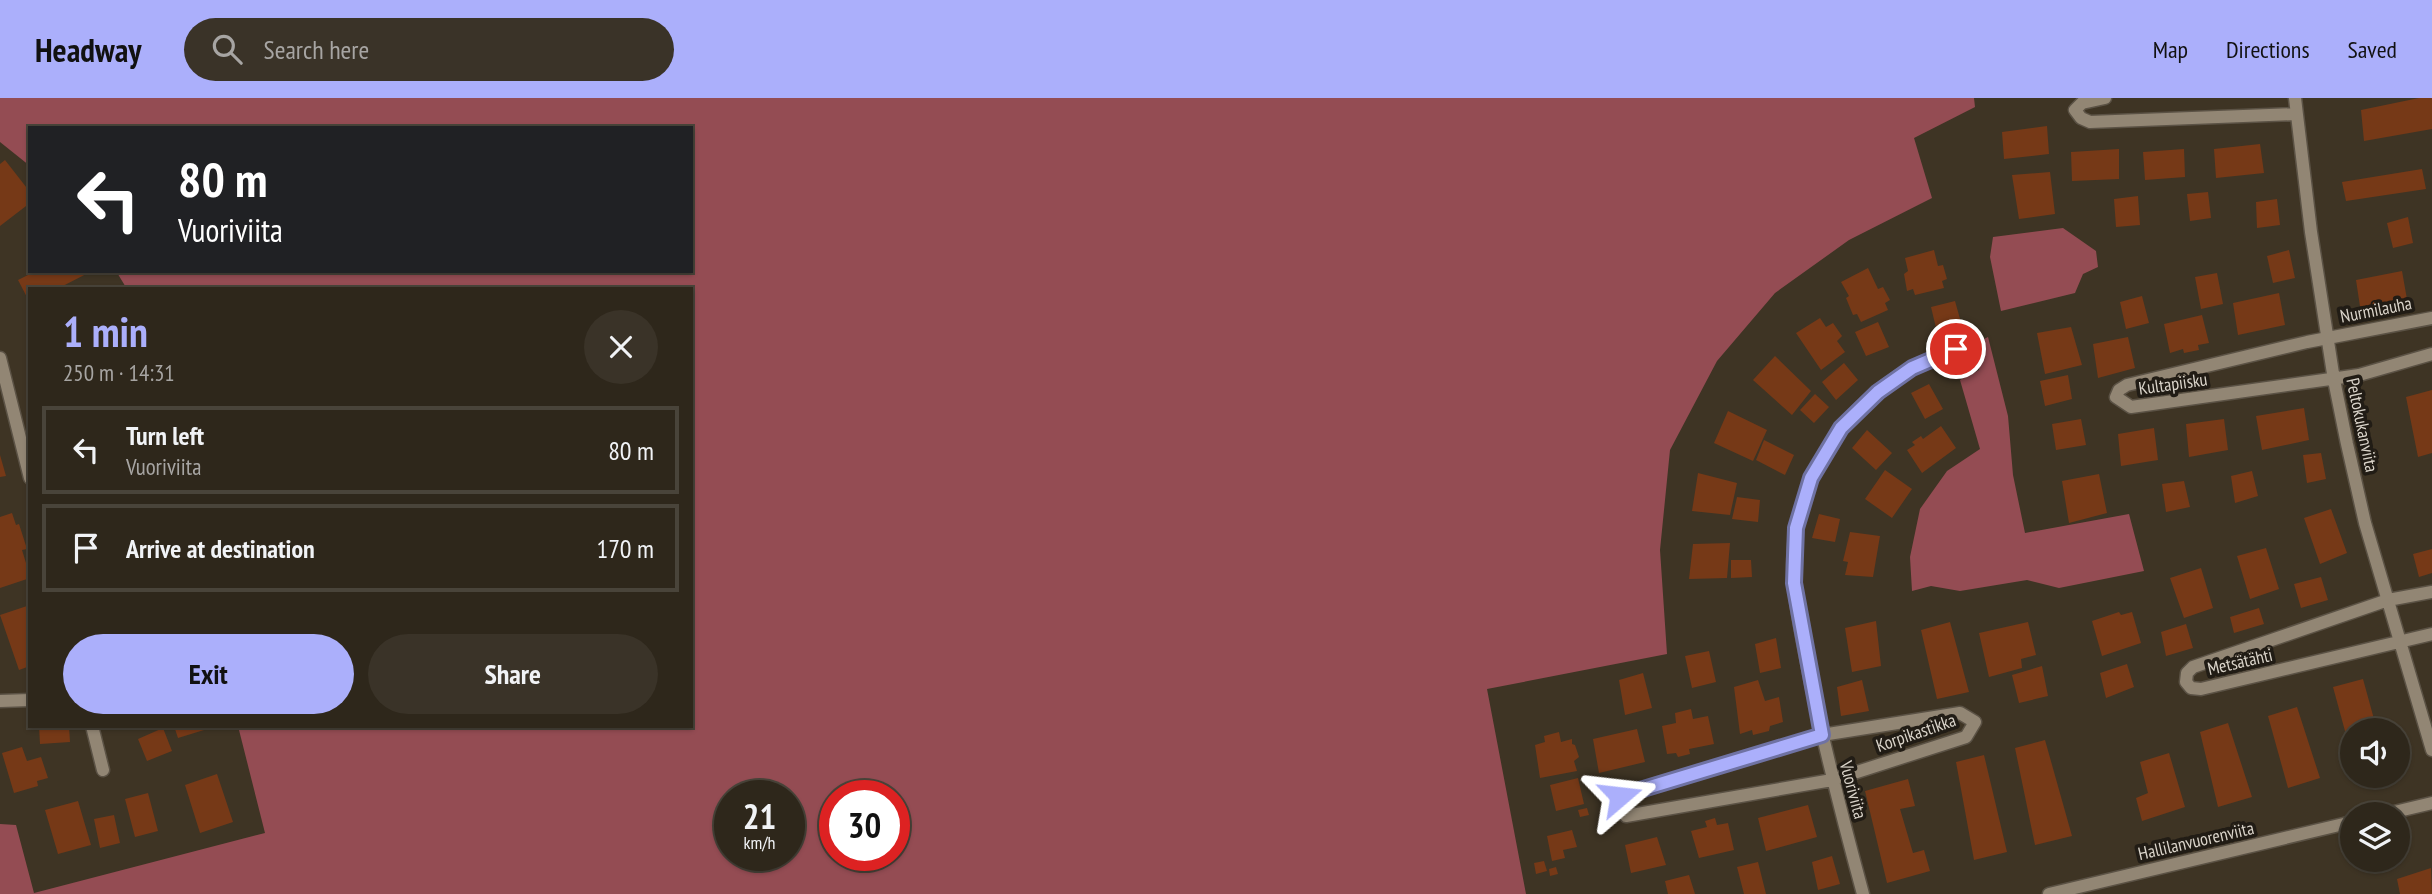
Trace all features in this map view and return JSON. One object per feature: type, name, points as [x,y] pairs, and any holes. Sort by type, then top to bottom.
[{"type":"street","points":[[2105,98],[2082,103],[2075,110],[2081,118],[2090,122],[2296,114]]},
{"type":"street","name":"Peltokukanviita","points":[[2295,98],[2304,181],[2334,380],[2365,523],[2432,750]]},
{"type":"street","name":"Nurmilauha","points":[[2327,337],[2432,318]]},
{"type":"street","name":"Kultapiisku","points":[[2327,337],[2127,385],[2119,390],[2116,397],[2131,407],[2334,380]]},
{"type":"street","name":"Vuoriviita","points":[[1863,894],[1822,735],[1794,583],[1796,528],[1811,478],[1841,428],[1878,392],[1912,368],[1956,349]]},
{"type":"street","points":[[2334,380],[2359,376],[2432,354]]},
{"type":"street","points":[[0,358],[28,470]]},
{"type":"street","points":[[2388,600],[2432,592]]},
{"type":"street","name":"Metsätähti","points":[[2388,600],[2193,667],[2187,673],[2186,682],[2191,688],[2201,690],[2400,643]]},
{"type":"street","points":[[2400,643],[2432,634]]},
{"type":"street","points":[[0,701],[28,700]]},
{"type":"street","name":"Korpikastikka","points":[[1822,735],[1960,712],[1975,722],[1966,737],[1832,780]]},
{"type":"street","points":[[92,728],[103,770]]},
{"type":"street","points":[[1822,735],[1620,796],[1619,806],[1626,816],[1832,780]]},
{"type":"street","points":[[2410,808],[2432,803]]},
{"type":"street","name":"Hallilanvuorenviita","points":[[2049,894],[2340,825]]},
{"type":"shaded area","points":[[0,98],[1974,98],[1975,107],[1914,138],[1932,198],[1849,240],[1775,293],[1717,361],[1670,450],[1660,550],[1667,654],[1487,689],[1526,894],[0,894],[0,824],[16,825],[34,893],[265,833],[239,728],[693,728],[693,287],[126,287],[117,273],[693,273],[693,126],[28,126],[28,164],[0,142]]},
{"type":"shaded area","points":[[2063,228],[2096,251],[2098,267],[2083,274],[2075,293],[2001,311],[1990,257],[1993,237]]},
{"type":"shaded area","points":[[1988,337],[2008,416],[2013,475],[2025,533],[2129,514],[2144,571],[2059,588],[2027,580],[1960,591],[1931,586],[1912,591],[1910,557],[1920,509],[1947,471],[1980,449],[1960,380],[1979,370],[1976,343]]},
{"type":"building","points":[[2419,98],[2432,98],[2432,129],[2364,141],[2361,110]]},
{"type":"building","points":[[2047,126],[2049,154],[2004,159],[2002,132]]},
{"type":"building","points":[[2260,144],[2264,173],[2216,178],[2214,149]]},
{"type":"building","points":[[2119,149],[2119,179],[2072,181],[2071,152]]},
{"type":"building","points":[[2184,149],[2185,177],[2145,180],[2143,152]]},
{"type":"building","points":[[5,160],[28,189],[28,205],[0,226],[0,164]]},
{"type":"building","points":[[2422,169],[2426,189],[2346,201],[2342,182]]},
{"type":"building","points":[[2050,172],[2055,214],[2019,219],[2012,175]]},
{"type":"building","points":[[2208,192],[2211,218],[2190,221],[2187,194]]},
{"type":"building","points":[[2138,196],[2140,225],[2116,227],[2114,199]]},
{"type":"building","points":[[2277,199],[2280,225],[2257,228],[2256,202]]},
{"type":"building","points":[[2408,217],[2413,243],[2393,248],[2387,223]]},
{"type":"building","points":[[1934,250],[1938,266],[1943,265],[1947,279],[1942,281],[1944,288],[1915,295],[1913,289],[1907,291],[1904,274],[1908,271],[1905,258]]},
{"type":"building","points":[[2289,250],[2295,278],[2273,283],[2267,256]]},
{"type":"building","points":[[1868,268],[1878,289],[1883,287],[1890,300],[1885,303],[1888,310],[1861,322],[1857,314],[1853,315],[1846,298],[1849,296],[1841,282]]},
{"type":"building","points":[[2402,271],[2408,305],[2361,313],[2356,280]]},
{"type":"building","points":[[32,273],[88,273],[61,287],[28,287],[28,299],[18,280]]},
{"type":"building","points":[[2217,273],[2223,304],[2201,309],[2195,277]]},
{"type":"building","points":[[2279,293],[2285,325],[2238,335],[2233,303]]},
{"type":"building","points":[[2142,296],[2149,323],[2126,329],[2120,302]]},
{"type":"building","points":[[1955,301],[1962,326],[1937,332],[1931,307]]},
{"type":"building","points":[[2202,315],[2209,343],[2198,345],[2199,350],[2184,353],[2183,349],[2170,353],[2164,324]]},
{"type":"building","points":[[1820,318],[1826,327],[1833,323],[1842,336],[1837,341],[1845,352],[1821,370],[1796,333]]},
{"type":"building","points":[[1878,322],[1889,347],[1866,356],[1855,332]]},
{"type":"building","points":[[2071,327],[2082,365],[2045,374],[2037,333]]},
{"type":"building","points":[[2128,337],[2135,368],[2098,378],[2093,344]]},
{"type":"building","points":[[1775,356],[1811,391],[1792,415],[1753,380]]},
{"type":"building","points":[[1844,363],[1858,380],[1836,400],[1822,382]]},
{"type":"building","points":[[2068,375],[2072,399],[2045,406],[2040,381]]},
{"type":"building","points":[[1929,384],[1943,409],[1925,419],[1911,393]]},
{"type":"building","points":[[2432,390],[2432,453],[2418,457],[2406,397]]},
{"type":"building","points":[[1815,394],[1829,407],[1814,423],[1800,410]]},
{"type":"building","points":[[2304,408],[2309,440],[2262,450],[2256,416]]},
{"type":"building","points":[[1728,411],[1767,430],[1753,461],[1714,443]]},
{"type":"building","points":[[2081,419],[2086,445],[2056,450],[2052,424]]},
{"type":"building","points":[[2224,419],[2228,450],[2189,457],[2186,424]]},
{"type":"building","points":[[1941,426],[1956,448],[1922,473],[1907,450],[1915,445],[1912,442],[1921,436],[1923,439]]},
{"type":"building","points":[[2154,428],[2158,460],[2121,466],[2118,434]]},
{"type":"building","points":[[1867,430],[1892,453],[1876,470],[1852,448]]},
{"type":"building","points":[[1764,440],[1794,455],[1785,475],[1756,460]]},
{"type":"building","points":[[2321,453],[2326,479],[2307,483],[2303,455]]},
{"type":"building","points":[[0,455],[6,476],[0,477]]},
{"type":"building","points":[[1885,470],[1912,489],[1892,518],[1865,499]]},
{"type":"building","points":[[2252,471],[2258,496],[2235,503],[2231,476]]},
{"type":"building","points":[[1698,473],[1737,483],[1730,515],[1692,511]]},
{"type":"building","points":[[2099,474],[2107,513],[2069,523],[2062,481]]},
{"type":"building","points":[[2184,481],[2190,507],[2166,512],[2162,484]]},
{"type":"building","points":[[1737,497],[1760,500],[1758,522],[1732,519]]},
{"type":"building","points":[[2331,509],[2347,553],[2320,564],[2304,518]]},
{"type":"building","points":[[12,513],[16,525],[19,524],[27,549],[22,550],[28,563],[28,579],[0,588],[0,517]]},
{"type":"building","points":[[1819,514],[1840,519],[1835,542],[1812,538]]},
{"type":"building","points":[[1850,532],[1880,536],[1873,577],[1845,575],[1848,562],[1843,561]]},
{"type":"building","points":[[1730,543],[1727,578],[1689,579],[1693,544]]},
{"type":"building","points":[[2266,548],[2279,589],[2250,599],[2237,556]]},
{"type":"building","points":[[2432,549],[2432,573],[2419,577],[2413,554]]},
{"type":"building","points":[[1731,560],[1751,560],[1752,577],[1731,578]]},
{"type":"building","points":[[2201,568],[2213,608],[2184,618],[2170,578]]},
{"type":"building","points":[[2321,577],[2328,600],[2301,608],[2294,584]]},
{"type":"building","points":[[28,606],[28,667],[19,670],[0,615]]},
{"type":"building","points":[[2259,608],[2264,624],[2234,633],[2230,617]]},
{"type":"building","points":[[2119,612],[2121,615],[2132,612],[2141,643],[2102,656],[2092,621]]},
{"type":"building","points":[[1876,621],[1881,666],[1852,672],[1845,628]]},
{"type":"building","points":[[1950,622],[1969,692],[1937,699],[1921,630]]},
{"type":"building","points":[[2028,622],[2036,655],[2021,659],[2022,668],[1989,677],[1979,633]]},
{"type":"building","points":[[2186,624],[2193,648],[2166,656],[2161,632]]},
{"type":"building","points":[[1776,638],[1781,668],[1760,673],[1755,644]]},
{"type":"building","points":[[1709,651],[1716,682],[1692,688],[1685,656]]},
{"type":"building","points":[[2127,664],[2134,687],[2106,698],[2100,673]]},
{"type":"building","points":[[2042,666],[2048,696],[2019,703],[2012,675]]},
{"type":"building","points":[[1643,673],[1652,708],[1625,715],[1619,680]]},
{"type":"building","points":[[2363,679],[2374,718],[2341,718],[2333,687]]},
{"type":"building","points":[[1758,680],[1765,701],[1779,697],[1783,722],[1770,726],[1769,731],[1753,735],[1752,730],[1740,734],[1734,687]]},
{"type":"building","points":[[1862,680],[1869,711],[1841,716],[1837,687]]},
{"type":"building","points":[[2297,707],[2320,778],[2288,788],[2268,716]]},
{"type":"building","points":[[1691,709],[1693,719],[1708,716],[1714,744],[1689,749],[1690,754],[1678,757],[1676,753],[1667,754],[1662,726],[1676,723],[1675,713]]},
{"type":"building","points":[[2228,723],[2252,797],[2218,807],[2200,732]]},
{"type":"building","points":[[39,728],[69,728],[70,742],[40,744]]},
{"type":"building","points":[[163,728],[172,751],[147,761],[138,739]]},
{"type":"building","points":[[175,728],[204,728],[204,730],[178,738]]},
{"type":"building","points":[[1637,729],[1645,762],[1599,773],[1593,739]]},
{"type":"building","points":[[1559,732],[1561,742],[1572,739],[1572,744],[1575,745],[1579,757],[1574,761],[1577,771],[1540,778],[1535,745],[1545,742],[1544,736]]},
{"type":"building","points":[[2045,740],[2072,836],[2035,845],[2015,748]]},
{"type":"building","points":[[22,747],[27,761],[41,757],[48,778],[37,781],[38,786],[14,793],[2,753]]},
{"type":"building","points":[[2169,753],[2185,807],[2142,821],[2136,798],[2148,793],[2140,762]]},
{"type":"building","points":[[1984,755],[2007,852],[1974,860],[1956,762]]},
{"type":"building","points":[[217,774],[233,822],[200,833],[185,785]]},
{"type":"building","points":[[1578,778],[1584,804],[1556,811],[1550,785]]},
{"type":"building","points":[[1908,779],[1915,806],[1900,809],[1913,853],[1924,850],[1930,871],[1887,883],[1865,791]]},
{"type":"building","points":[[148,793],[158,831],[135,837],[125,799]]},
{"type":"building","points":[[78,801],[91,845],[58,854],[45,810]]},
{"type":"building","points":[[1808,805],[1817,837],[1766,851],[1758,818]]},
{"type":"building","points":[[1587,808],[1589,815],[1580,817],[1578,810]]},
{"type":"building","points":[[114,815],[120,843],[100,848],[94,819]]},
{"type":"building","points":[[1715,818],[1717,825],[1728,823],[1734,850],[1699,858],[1691,831],[1707,827],[1705,821]]},
{"type":"building","points":[[1572,830],[1577,847],[1563,850],[1565,858],[1552,861],[1547,836]]},
{"type":"building","points":[[1657,837],[1666,865],[1631,873],[1625,845]]},
{"type":"building","points":[[1832,856],[1840,884],[1818,890],[1812,862]]},
{"type":"building","points":[[1544,861],[1547,871],[1536,874],[1534,863]]},
{"type":"building","points":[[1758,862],[1766,894],[1744,894],[1737,867]]},
{"type":"building","points":[[1556,867],[1558,874],[1550,876],[1549,869]]},
{"type":"building","points":[[2431,868],[2432,894],[2400,894],[2397,879]]},
{"type":"building","points":[[1689,875],[1695,894],[1668,894],[1665,881]]},
{"type":"route","points":[[1620,796],[1822,735],[1794,583],[1796,528],[1811,478],[1841,428],[1878,392],[1912,368],[1956,349]]}]
